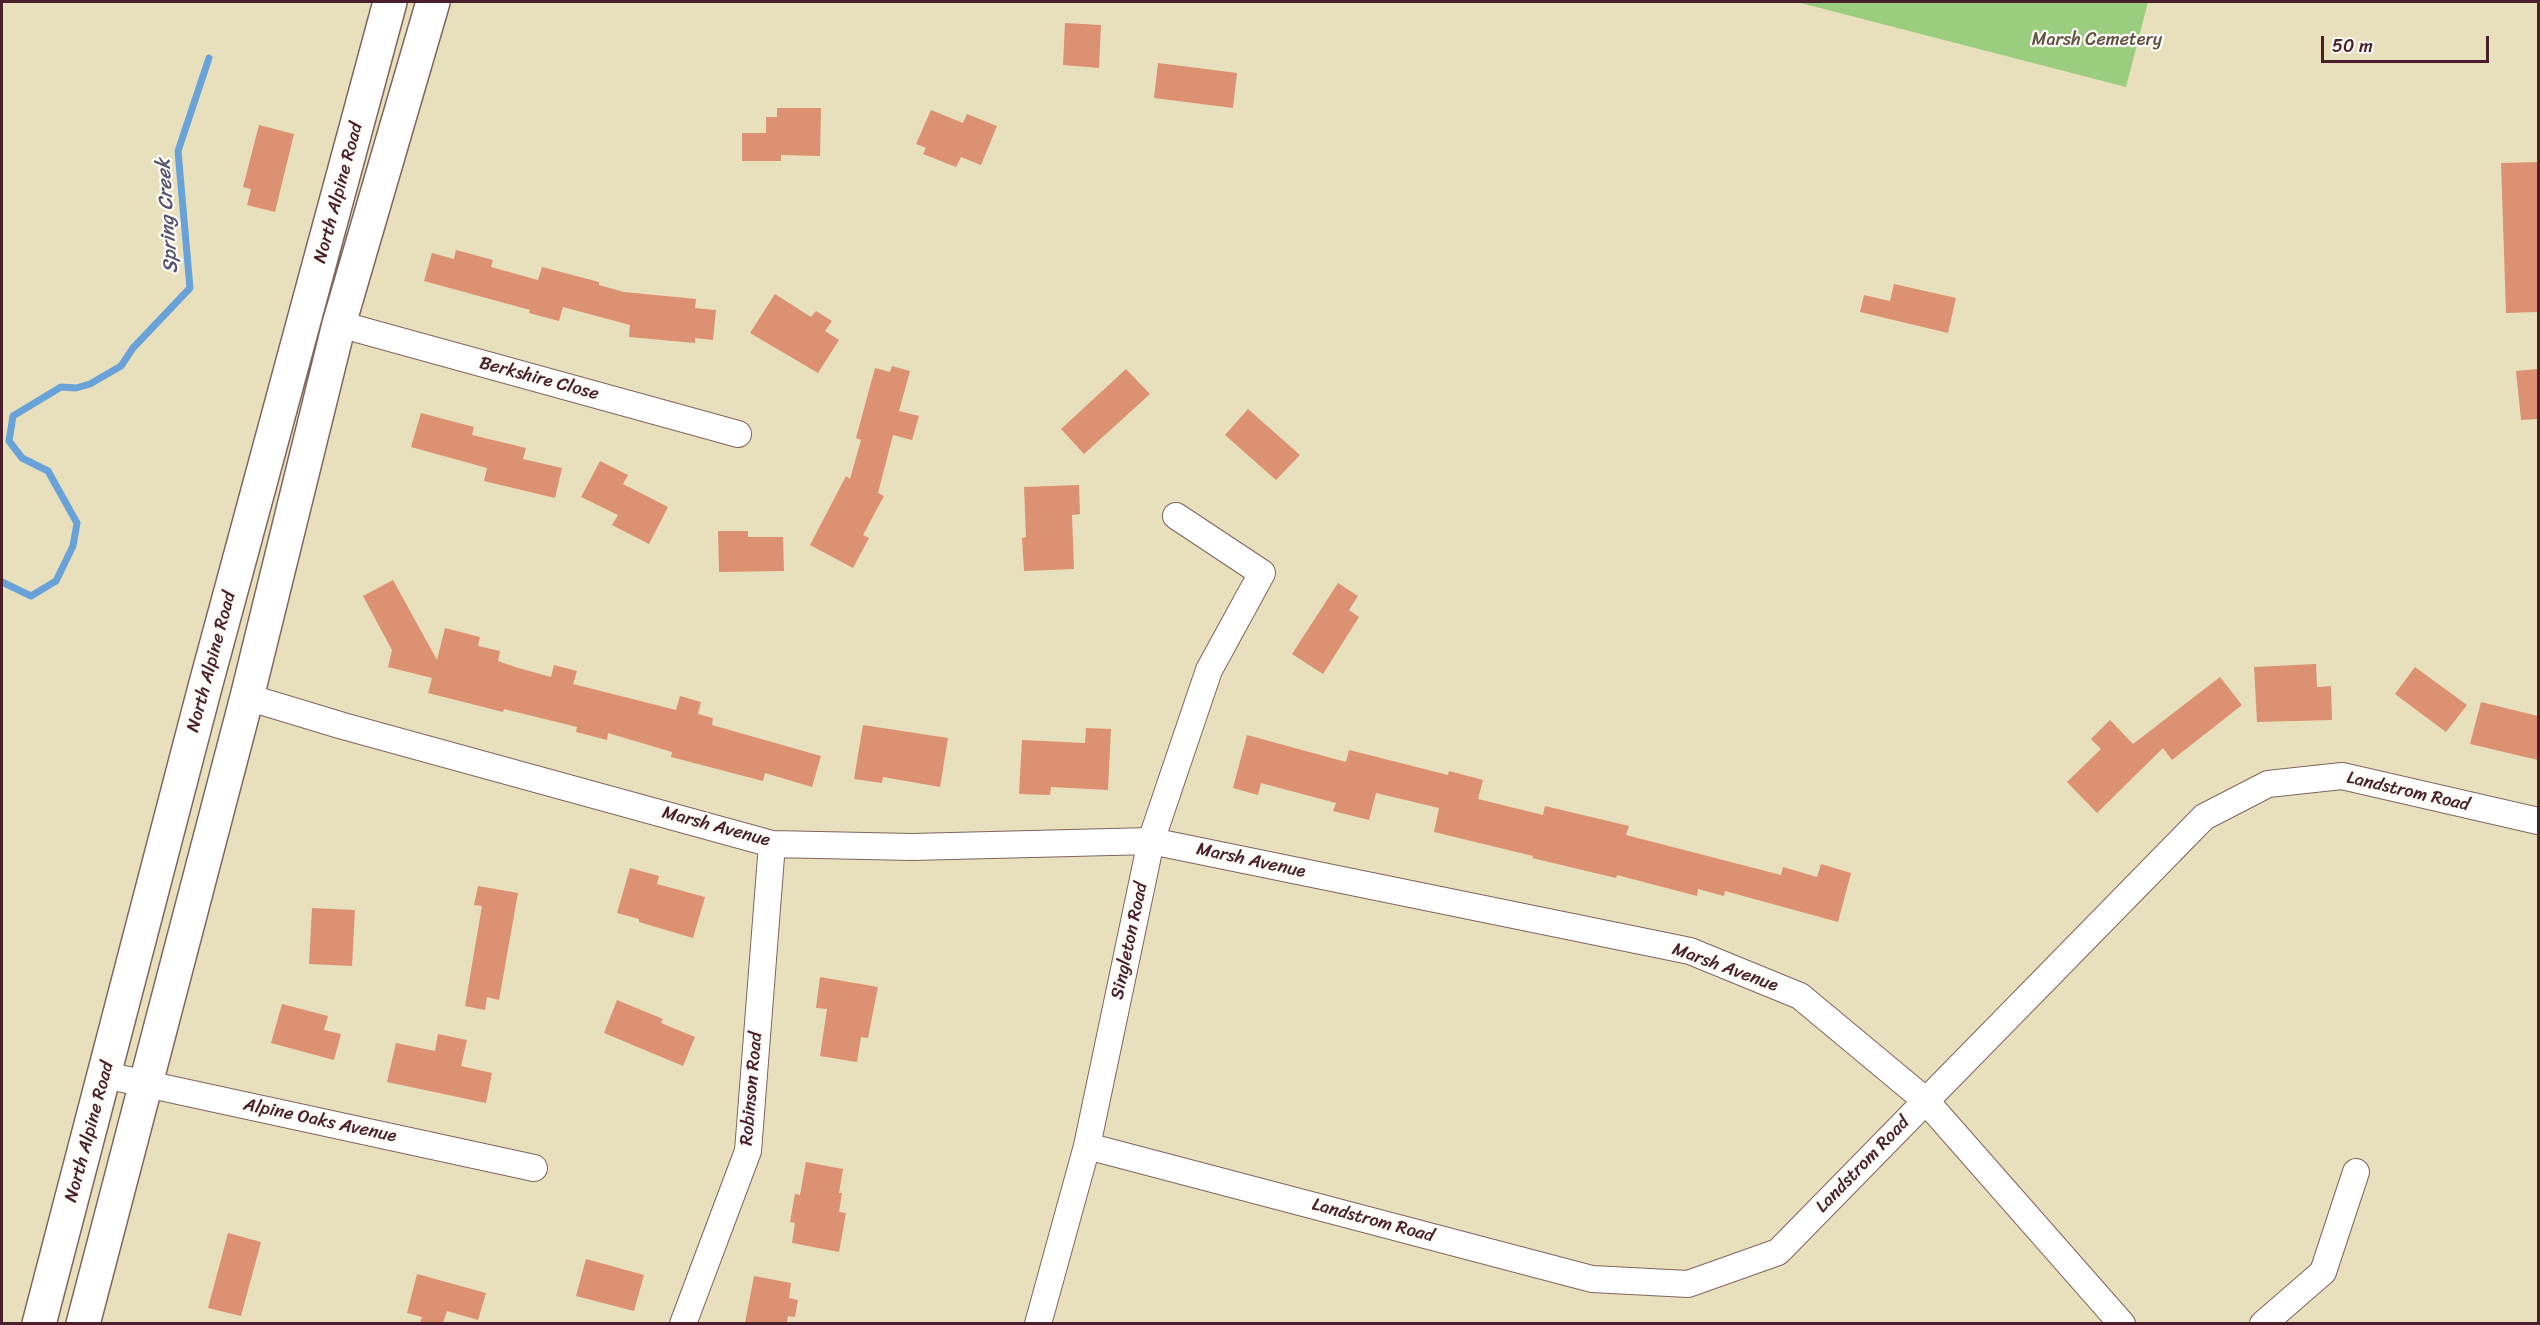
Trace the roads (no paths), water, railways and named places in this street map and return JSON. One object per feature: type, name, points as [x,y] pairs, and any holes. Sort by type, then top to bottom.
[{"type":"main road","name":"North Alpine Road","points":[[39,1323],[208,676],[390,2]]},
{"type":"main road","name":"North Alpine Road","points":[[83,1323],[247,697],[339,324],[433,2]]},
{"type":"street","name":"Berkshire Close","points":[[339,324],[738,434]]},
{"type":"street","name":"Singleton Road","points":[[1038,1323],[1087,1146],[1151,841],[1209,670],[1262,573],[1176,516]]},
{"type":"street","name":"Marsh Avenue","points":[[247,697],[343,726],[772,844],[912,848],[1151,841],[1690,951],[1800,996],[1925,1100],[2122,1323]]},
{"type":"street","name":"Landstrom Road","points":[[1087,1146],[1592,1278],[1688,1284],[1778,1252],[2204,817],[2268,783],[2342,776],[2538,821]]},
{"type":"street","name":"Robinson Road","points":[[683,1323],[748,1151],[772,844]]},
{"type":"street","name":"Alpine Oaks Avenue","points":[[105,1075],[534,1168]]},
{"type":"street","points":[[2263,1323],[2323,1272],[2356,1172]]},
{"type":"waterway","name":"Spring Creek","points":[[2,582],[31,596],[56,581],[73,546],[77,523],[48,471],[22,458],[9,441],[13,416],[61,387],[76,388],[90,384],[121,366],[133,348],[190,288],[178,151],[209,58]]},
{"type":"park label","name":"Marsh Cemetery","points":[[2097,40]]}]
